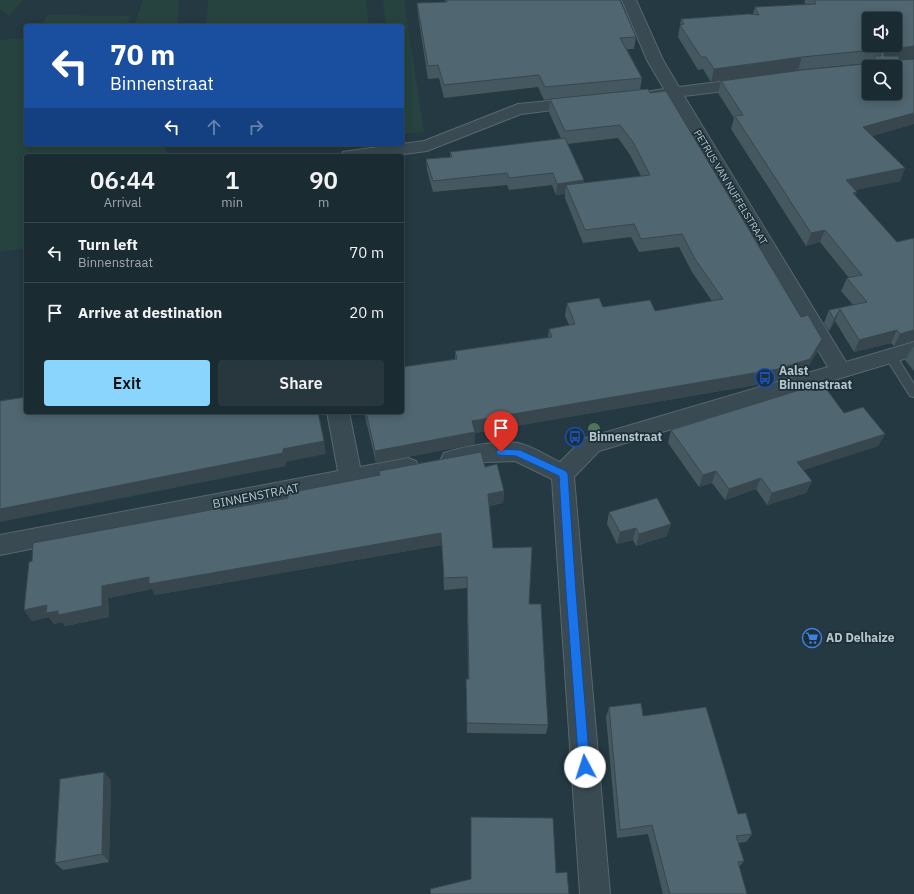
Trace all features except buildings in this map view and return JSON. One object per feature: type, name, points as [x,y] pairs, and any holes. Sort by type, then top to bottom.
[{"type":"street","name":"PETRUS VAN NUFFELSTRAAT","points":[[629,0],[655,60],[840,370]]},
{"type":"street","points":[[620,99],[767,80]]},
{"type":"street","points":[[365,154],[427,146],[518,109],[596,101]]},
{"type":"street","points":[[595,894],[563,474],[591,445],[914,349]]},
{"type":"street","points":[[338,414],[351,478]]},
{"type":"street","name":"BINNENSTRAAT","points":[[0,544],[485,453],[517,452],[563,474]]},
{"type":"lane","points":[[890,355],[914,393]]},
{"type":"green space","points":[[0,0],[23,0],[9,16],[0,9]]},
{"type":"green space","points":[[143,0],[179,0],[177,24],[135,24]]},
{"type":"green space","points":[[208,0],[366,0],[369,24],[206,24]]},
{"type":"green space","points":[[383,0],[404,0],[424,132],[404,134],[404,24],[386,24]]},
{"type":"green space","points":[[47,15],[130,16],[127,24],[42,24]]},
{"type":"green space","points":[[24,38],[24,146],[165,146],[164,149],[170,154],[24,154],[24,248],[0,252],[0,40]]},
{"type":"place","name":"Aalst Binnenstraat","points":[[765,378]]},
{"type":"place","name":"Binnenstraat","points":[[575,437]]},
{"type":"place","name":"AD Delhaize","points":[[812,638]]},
{"type":"route","points":[[501,452],[517,452],[563,474],[585,767]]}]
